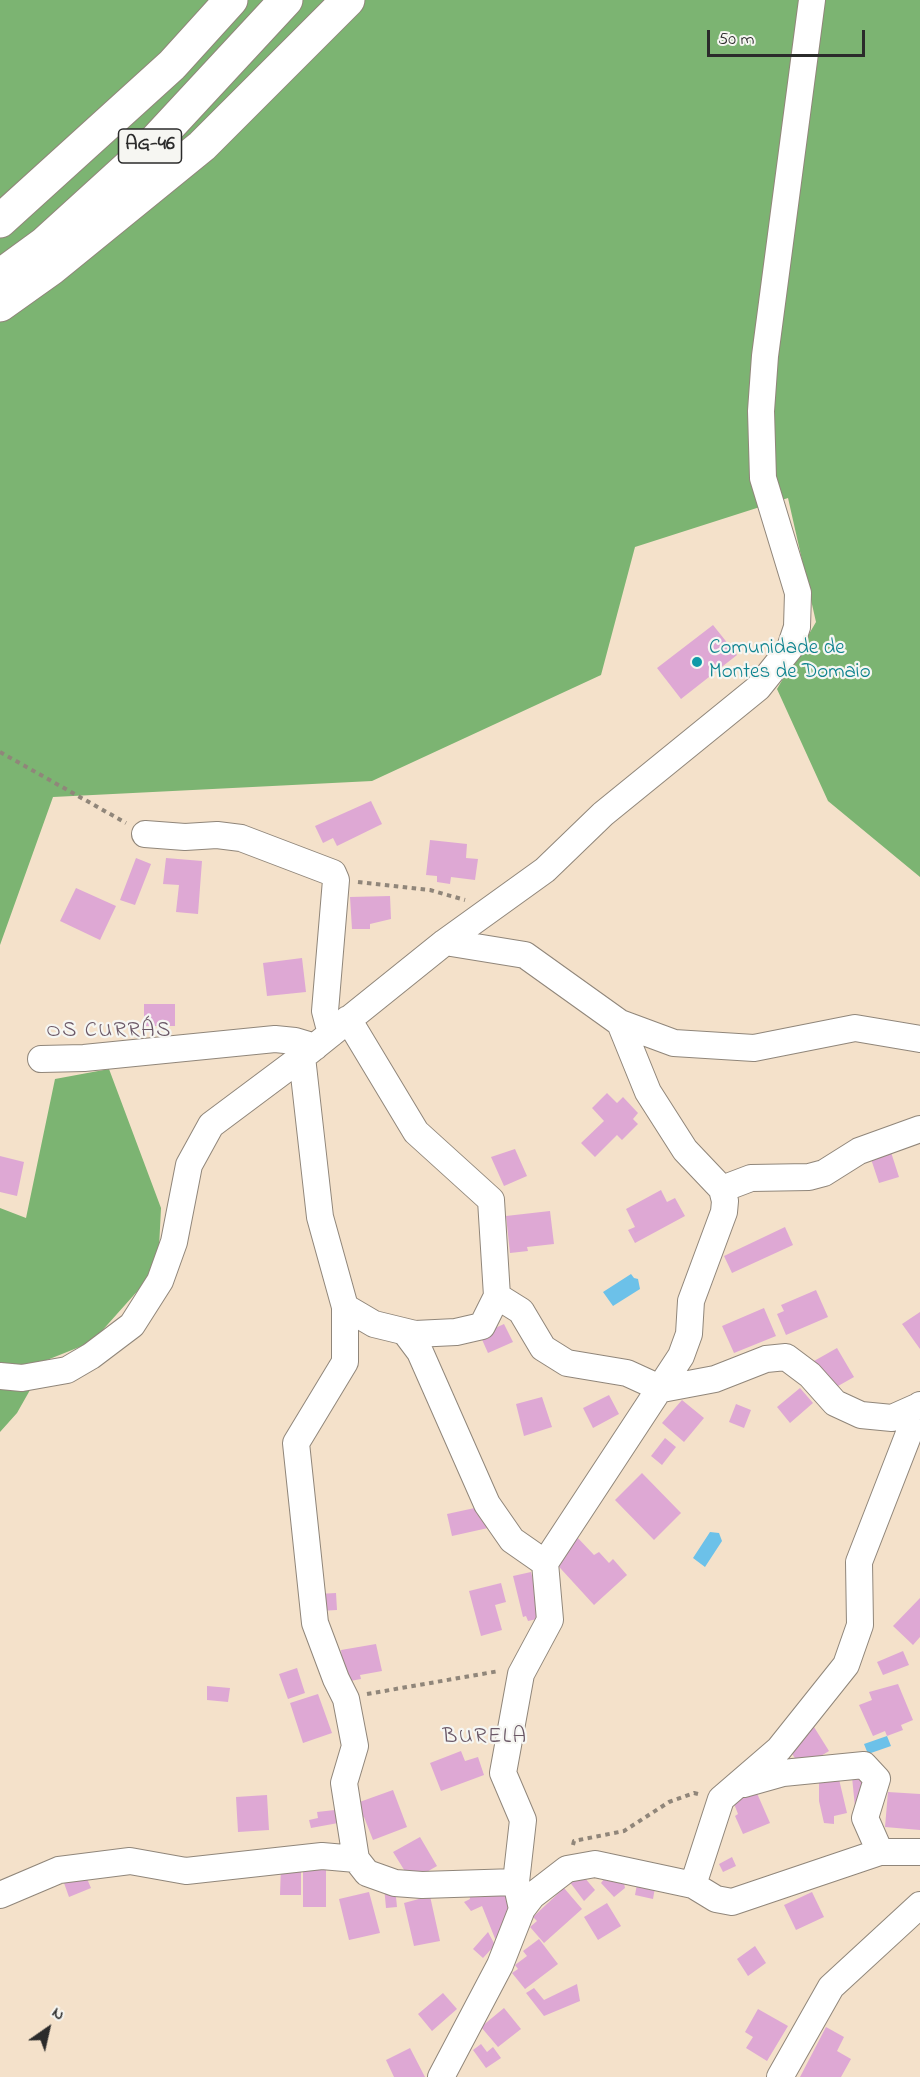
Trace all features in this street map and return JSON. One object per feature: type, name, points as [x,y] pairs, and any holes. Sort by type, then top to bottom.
[{"type":"highway","name":"AG-46","points":[[0,221],[172,65],[231,0]]},
{"type":"highway","name":"AG-46","points":[[0,276],[45,243],[144,153],[285,0]]},
{"type":"highway","points":[[0,305],[52,268],[202,146],[348,0]]},
{"type":"street","points":[[0,1376],[34,1377],[67,1370],[91,1356],[132,1325],[160,1281],[174,1242],[189,1165],[211,1125],[324,1039],[445,942],[545,870],[603,814],[758,688],[790,648],[797,627],[798,593],[763,478],[761,411],[765,356],[812,0]]},
{"type":"street","points":[[145,834],[185,837],[217,835],[241,838],[326,868],[333,873],[336,880],[325,1011],[320,1217],[345,1307],[345,1362],[296,1443],[315,1623],[346,1699],[355,1746],[344,1783],[356,1859],[367,1873],[395,1882],[422,1885],[516,1882]]},
{"type":"street","points":[[445,942],[525,955],[620,1023],[674,1043],[754,1048],[855,1028],[920,1039]]},
{"type":"street","points":[[522,1909],[516,1882],[523,1820],[502,1773],[521,1674],[550,1620],[545,1563],[662,1389],[681,1356],[689,1334],[691,1301],[724,1212],[725,1201],[722,1189],[685,1150],[648,1092],[620,1023]]},
{"type":"street","points":[[41,1059],[96,1057],[274,1039],[295,1041],[324,1039],[416,1132],[491,1200],[497,1296],[482,1326],[456,1332],[415,1334],[374,1324],[345,1307]]},
{"type":"street","points":[[722,1189],[751,1178],[809,1177],[824,1173],[859,1151],[920,1129]]},
{"type":"street","points":[[497,1296],[521,1311],[543,1348],[567,1363],[627,1373],[662,1389],[715,1379],[766,1359],[786,1357],[810,1375],[835,1402],[861,1415],[892,1418],[919,1405]]},
{"type":"street","points":[[405,1332],[420,1352],[487,1504],[512,1540],[545,1563]]},
{"type":"street","points":[[693,1884],[729,1793],[778,1749],[846,1665],[860,1625],[859,1562],[919,1405]]},
{"type":"street","points":[[729,1793],[783,1773],[864,1765],[877,1779],[865,1818],[880,1852]]},
{"type":"street","points":[[441,2077],[500,1965],[522,1909],[532,1896],[567,1869],[596,1864],[693,1884],[716,1899],[732,1902],[880,1852],[920,1852]]},
{"type":"street","points":[[0,1895],[59,1870],[130,1861],[186,1870],[322,1856],[356,1859]]},
{"type":"street","points":[[780,2077],[831,1987],[920,1905]]},
{"type":"path","points":[[0,752],[145,834]]},
{"type":"path","points":[[336,880],[430,890],[490,910]]},
{"type":"path","points":[[346,1699],[498,1671],[521,1674]]},
{"type":"path","points":[[567,1869],[574,1841],[624,1831],[669,1802],[694,1793],[729,1793]]},
{"type":"green space","points":[[0,0],[920,0],[920,877],[828,801],[777,689],[816,622],[788,498],[635,547],[601,675],[372,781],[53,797],[0,945]]},
{"type":"green space","points":[[109,1069],[161,1208],[158,1268],[92,1342],[47,1360],[17,1413],[0,1432],[0,1208],[26,1218],[55,1079]]},
{"type":"water","points":[[631,1274],[638,1279],[640,1289],[613,1306],[603,1292]]},
{"type":"water","points":[[710,1532],[719,1533],[722,1541],[705,1567],[693,1558]]},
{"type":"water","points":[[887,1736],[891,1746],[868,1754],[864,1744]]},
{"type":"building","name":"Comunidade de Montes de Domaio","points":[[713,625],[737,655],[681,699],[657,668]]},
{"type":"building","points":[[371,801],[382,824],[337,846],[333,838],[323,843],[315,826]]},
{"type":"building","points":[[430,840],[467,844],[466,858],[478,859],[475,880],[451,877],[450,884],[437,882],[437,876],[426,875]]},
{"type":"building","points":[[136,858],[151,864],[135,905],[120,900]]},
{"type":"building","points":[[166,858],[202,861],[198,914],[176,912],[179,885],[163,884]]},
{"type":"building","points":[[76,888],[116,906],[100,940],[60,921]]},
{"type":"building","points":[[390,896],[391,919],[370,924],[370,929],[352,929],[350,897]]},
{"type":"building","points":[[302,958],[306,992],[267,996],[263,963]]},
{"type":"building","points":[[144,1004],[175,1004],[175,1026],[144,1026]]},
{"type":"building","points":[[607,1093],[617,1103],[623,1097],[638,1113],[633,1119],[638,1124],[622,1140],[617,1135],[595,1157],[581,1143],[604,1121],[592,1108]]},
{"type":"building","points":[[889,1146],[899,1177],[879,1183],[869,1153]]},
{"type":"building","points":[[515,1149],[527,1176],[504,1186],[491,1157]]},
{"type":"building","points":[[0,1156],[24,1162],[17,1196],[0,1192]]},
{"type":"building","points":[[661,1190],[667,1202],[675,1198],[685,1216],[635,1243],[628,1230],[635,1227],[626,1209]]},
{"type":"building","points":[[550,1211],[554,1244],[527,1247],[528,1251],[510,1253],[506,1216]]},
{"type":"building","points":[[785,1227],[793,1245],[732,1273],[724,1256]]},
{"type":"building","points":[[816,1290],[828,1317],[786,1335],[777,1314],[784,1311],[781,1305]]},
{"type":"building","points":[[764,1308],[776,1336],[734,1353],[722,1326]]},
{"type":"building","points":[[920,1312],[920,1349],[902,1324]]},
{"type":"building","points":[[504,1324],[513,1342],[488,1353],[480,1335]]},
{"type":"building","points":[[837,1348],[854,1377],[831,1390],[814,1361]]},
{"type":"building","points":[[800,1388],[813,1403],[790,1423],[777,1407]]},
{"type":"building","points":[[609,1395],[619,1414],[593,1428],[583,1408]]},
{"type":"building","points":[[542,1397],[552,1427],[524,1436],[516,1404]]},
{"type":"building","points":[[682,1400],[704,1418],[684,1442],[662,1423]]},
{"type":"building","points":[[736,1404],[751,1410],[744,1428],[729,1422]]},
{"type":"building","points":[[665,1438],[676,1447],[662,1465],[651,1456]]},
{"type":"building","points":[[642,1473],[681,1513],[654,1540],[615,1500]]},
{"type":"building","points":[[484,1506],[488,1528],[452,1536],[447,1514]]},
{"type":"building","points":[[576,1536],[594,1555],[599,1552],[609,1563],[613,1559],[627,1575],[594,1605],[551,1558]]},
{"type":"building","points":[[531,1572],[541,1612],[536,1613],[537,1619],[528,1621],[526,1616],[523,1617],[513,1576]]},
{"type":"building","points":[[501,1583],[506,1602],[495,1605],[502,1630],[481,1636],[469,1591]]},
{"type":"building","points":[[336,1593],[337,1610],[319,1611],[318,1594]]},
{"type":"building","points":[[920,1598],[920,1637],[913,1645],[893,1626]]},
{"type":"building","points":[[376,1644],[382,1671],[360,1675],[361,1679],[350,1681],[350,1677],[344,1678],[341,1650]]},
{"type":"building","points":[[903,1651],[909,1665],[883,1675],[877,1662]]},
{"type":"building","points":[[297,1668],[305,1693],[288,1699],[279,1674]]},
{"type":"building","points":[[898,1684],[913,1720],[901,1725],[903,1730],[887,1736],[885,1731],[873,1736],[859,1705],[872,1700],[869,1692]]},
{"type":"building","points":[[207,1686],[230,1688],[228,1702],[207,1700]]},
{"type":"building","points":[[318,1694],[332,1733],[303,1743],[290,1703]]},
{"type":"building","points":[[814,1727],[829,1751],[801,1768],[786,1744]]},
{"type":"building","points":[[461,1751],[465,1761],[478,1757],[484,1775],[441,1791],[430,1763]]},
{"type":"building","points":[[838,1775],[847,1813],[834,1816],[834,1824],[824,1823],[819,1801],[819,1778]]},
{"type":"building","points":[[852,1777],[864,1778],[863,1807],[855,1807]]},
{"type":"building","points":[[393,1790],[407,1827],[373,1840],[364,1817],[359,1819],[354,1804]]},
{"type":"building","points":[[756,1791],[770,1823],[743,1834],[735,1816],[738,1814],[733,1801]]},
{"type":"building","points":[[888,1792],[920,1794],[920,1830],[885,1827]]},
{"type":"building","points":[[267,1795],[269,1830],[238,1832],[236,1797]]},
{"type":"building","points":[[335,1810],[338,1823],[311,1828],[309,1820],[318,1818],[317,1812]]},
{"type":"building","points":[[420,1837],[437,1866],[411,1881],[393,1852]]},
{"type":"building","points":[[732,1857],[736,1866],[723,1872],[719,1864]]},
{"type":"building","points":[[281,1866],[301,1866],[301,1895],[280,1895]]},
{"type":"building","points":[[303,1868],[326,1868],[326,1907],[303,1907]]},
{"type":"building","points":[[579,1871],[595,1890],[584,1901],[566,1877]]},
{"type":"building","points":[[610,1871],[622,1873],[625,1888],[614,1897],[601,1883]]},
{"type":"building","points":[[85,1874],[91,1888],[69,1897],[64,1883]]},
{"type":"building","points":[[638,1879],[656,1882],[653,1899],[635,1895]]},
{"type":"building","points":[[384,1886],[395,1887],[397,1907],[386,1908]]},
{"type":"building","points":[[509,1888],[518,1905],[498,1946],[482,1906],[471,1911],[464,1902],[470,1899],[469,1893]]},
{"type":"building","points":[[564,1888],[582,1909],[544,1943],[530,1927],[537,1921],[533,1917]]},
{"type":"building","points":[[369,1892],[380,1933],[349,1940],[339,1899]]},
{"type":"building","points":[[812,1892],[824,1917],[796,1930],[784,1905]]},
{"type":"building","points":[[430,1896],[440,1941],[414,1946],[404,1903]]},
{"type":"building","points":[[607,1903],[621,1926],[598,1940],[584,1917]]},
{"type":"building","points":[[488,1932],[495,1945],[483,1958],[473,1949]]},
{"type":"building","points":[[539,1939],[558,1964],[525,1989],[512,1973],[518,1969],[515,1965],[527,1956],[523,1951]]},
{"type":"building","points":[[755,1946],[766,1963],[748,1976],[737,1959]]},
{"type":"building","points":[[577,1984],[580,2001],[544,2016],[526,1993],[534,1988],[544,2000]]},
{"type":"building","points":[[443,1993],[457,2009],[432,2031],[418,2014]]},
{"type":"building","points":[[504,2008],[521,2029],[498,2047],[481,2027]]},
{"type":"building","points":[[758,2009],[788,2026],[767,2061],[746,2048],[753,2037],[745,2032]]},
{"type":"building","points":[[826,2027],[844,2037],[837,2051],[851,2059],[841,2077],[800,2077]]},
{"type":"building","points":[[481,2044],[487,2052],[493,2047],[501,2058],[486,2068],[473,2050]]},
{"type":"building","points":[[410,2048],[425,2077],[394,2077],[386,2060]]},
{"type":"place","name":"Comunidade de Montes de Domaio","points":[[697,662]]},
{"type":"district","name":"OS CURRÁS","points":[[109,1032]]},
{"type":"district","name":"BURELA","points":[[485,1738]]}]
